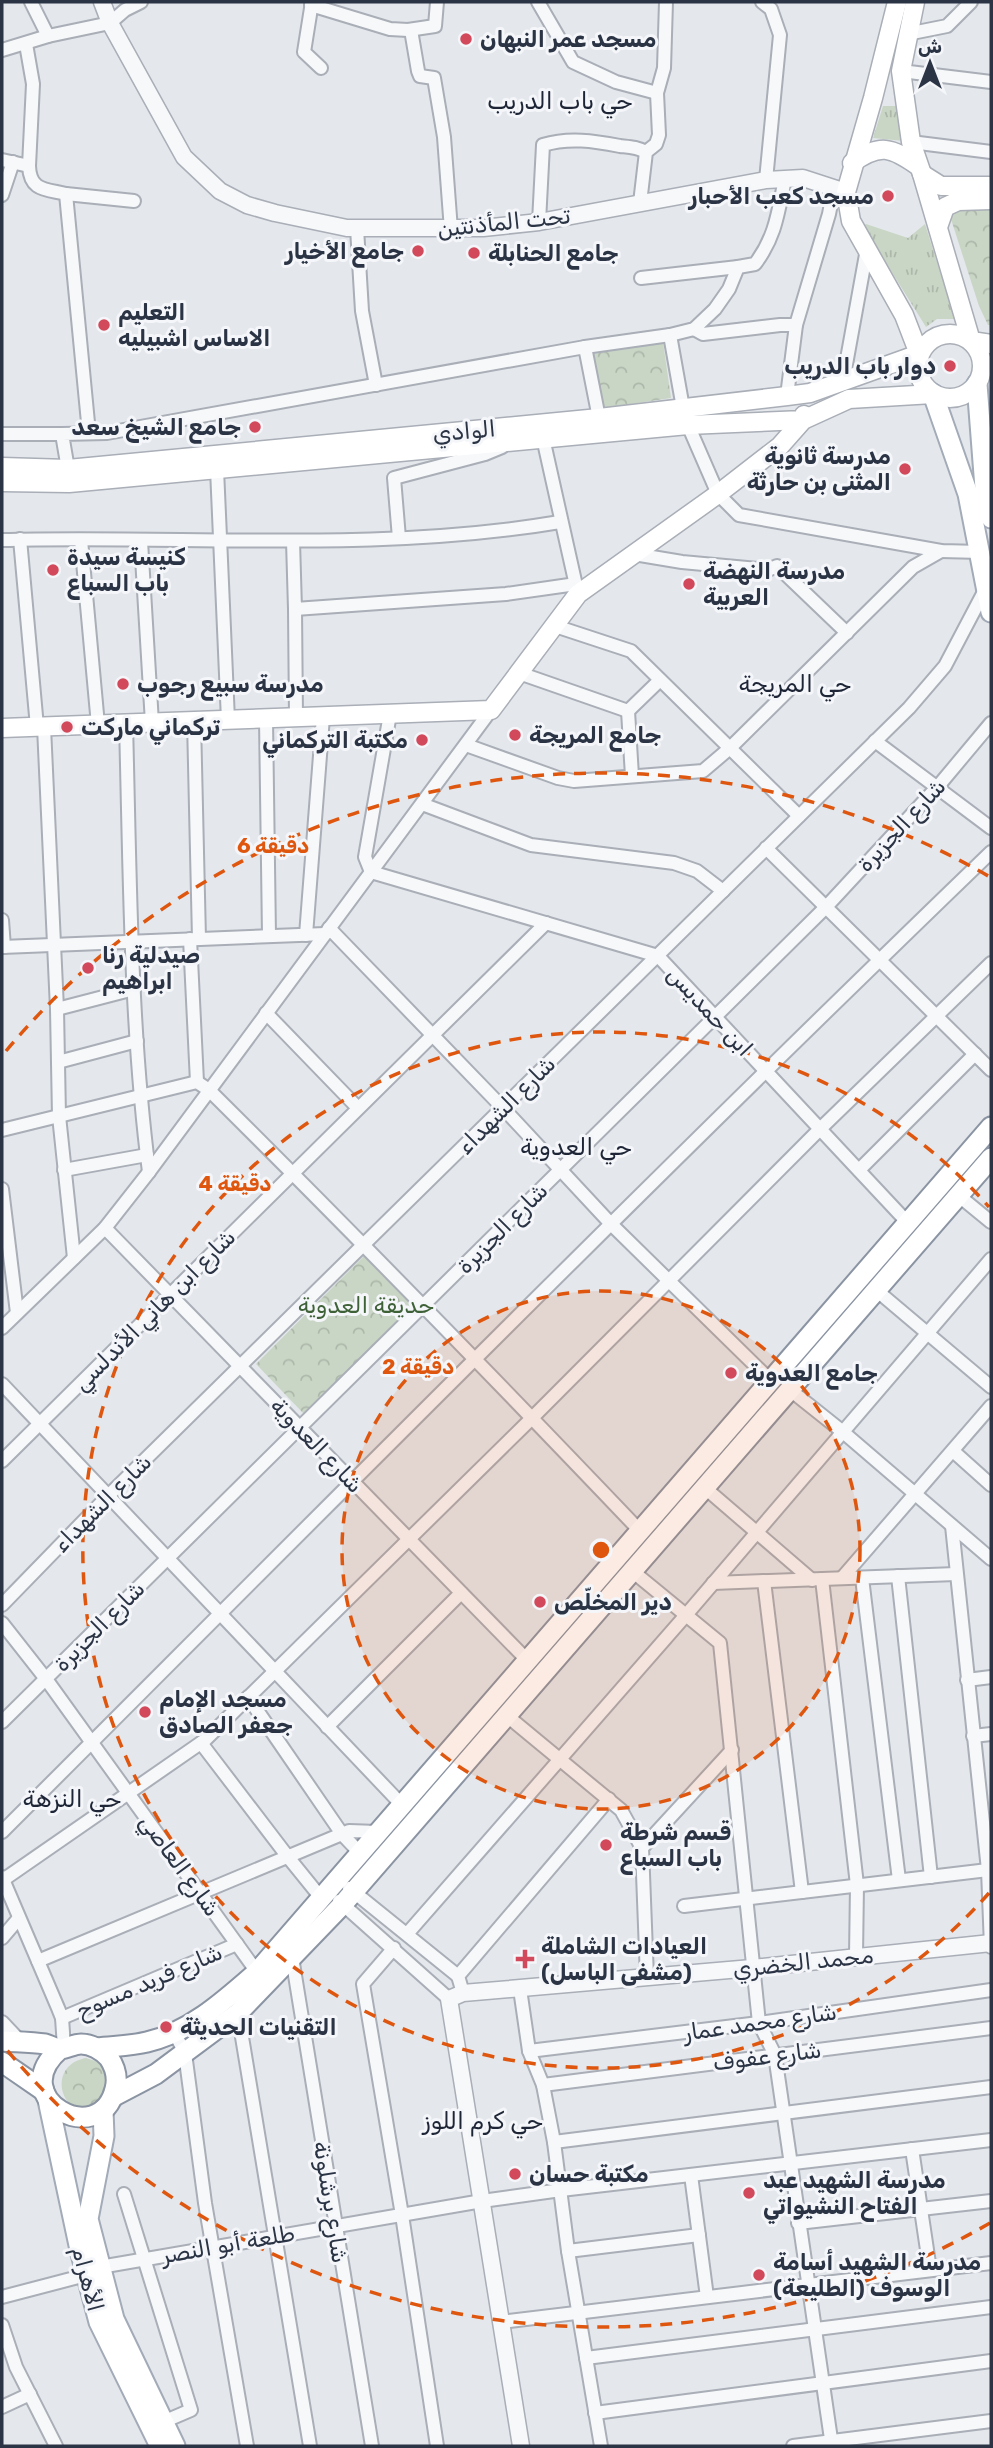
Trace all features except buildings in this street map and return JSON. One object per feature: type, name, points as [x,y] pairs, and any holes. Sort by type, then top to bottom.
[{"type":"main road","points":[[897,2],[873,98],[852,163],[840,190],[851,221],[904,315],[919,354]]},
{"type":"main road","points":[[915,2],[901,71],[911,142],[971,341]]},
{"type":"main road","points":[[852,163],[867,153],[882,148],[899,153],[941,186],[991,186]]},
{"type":"main road","points":[[938,227],[944,207],[958,201],[991,200]]},
{"type":"main road","points":[[984,383],[962,397],[942,398],[933,394],[924,386],[919,376],[919,354],[925,345],[942,335],[962,336],[977,348],[983,366],[984,383],[985,488],[991,518]]},
{"type":"main road","points":[[971,341],[991,344]]},
{"type":"main road","name":"الوادي","points":[[2,482],[69,483],[543,438],[685,417],[810,393],[919,354]]},
{"type":"main road","points":[[803,420],[810,393]]},
{"type":"main road","points":[[2,728],[491,710],[555,626],[577,589],[634,554],[718,494],[780,446],[803,420],[849,399],[933,394]]},
{"type":"main road","points":[[933,394],[968,494],[991,612]]},
{"type":"main road","name":"الوادي","points":[[2,467],[68,469],[599,418],[803,420]]},
{"type":"main road","points":[[97,2048],[146,2042],[174,2032],[218,2007],[337,1893],[506,1716],[704,1487],[780,1385],[908,1223],[991,1127]]},
{"type":"main road","points":[[2,2062],[46,2096],[59,2112],[73,2118],[89,2117],[156,2074],[238,2012],[292,1957],[337,1893],[360,1853],[641,1532],[875,1289],[991,1158]]},
{"type":"main road","points":[[12,2042],[62,2048],[86,2044],[97,2048],[108,2057],[115,2069],[117,2082],[108,2103]]},
{"type":"main road","points":[[46,2096],[42,2080],[45,2068],[51,2057],[62,2048]]},
{"type":"main road","name":"الأهرام","points":[[46,2096],[65,2182],[93,2271],[175,2446]]},
{"type":"main road","name":"الأهرام","points":[[108,2103],[88,2219],[99,2322],[160,2446]]},
{"type":"main road","points":[[65,2182],[68,2177],[79,2172],[88,2175],[94,2182]]},
{"type":"street","points":[[31,2],[48,36]]},
{"type":"street","name":"تحت المأذنتين","points":[[102,2],[110,23],[184,157],[220,191],[247,205],[275,213],[357,229],[452,230],[539,222],[766,180],[803,177],[840,190]]},
{"type":"street","points":[[2,50],[48,36],[110,23],[125,10],[141,2]]},
{"type":"street","points":[[321,68],[304,52],[312,4],[390,29],[411,30],[435,26],[437,2]]},
{"type":"street","points":[[538,2],[573,62],[616,82],[657,93]]},
{"type":"street","points":[[640,203],[646,152],[656,145],[659,135],[657,93],[664,68],[666,2]]},
{"type":"street","points":[[766,180],[780,35],[766,5],[782,2]]},
{"type":"street","points":[[907,34],[947,26],[971,2]]},
{"type":"street","points":[[411,30],[418,71],[420,76],[434,78],[441,110],[452,230]]},
{"type":"street","points":[[26,44],[33,84],[29,177],[37,188],[134,201]]},
{"type":"street","points":[[901,71],[991,82]]},
{"type":"street","points":[[539,222],[544,145],[593,140],[639,148],[646,152]]},
{"type":"street","points":[[911,142],[991,152]]},
{"type":"street","points":[[2,195],[7,161],[29,166]]},
{"type":"street","points":[[641,278],[755,264],[768,246],[785,179]]},
{"type":"street","points":[[787,396],[796,325],[828,214],[840,190]]},
{"type":"street","points":[[66,194],[89,433]]},
{"type":"street","points":[[357,229],[362,311],[376,385]]},
{"type":"street","points":[[843,382],[867,249]]},
{"type":"street","points":[[2,434],[107,433],[585,347],[670,335],[694,329],[715,309],[729,289],[738,267]]},
{"type":"street","points":[[694,329],[703,334],[796,325]]},
{"type":"street","points":[[670,335],[685,417],[718,494],[738,515],[942,551],[981,552]]},
{"type":"street","points":[[585,347],[599,418]]},
{"type":"street","points":[[62,434],[68,469]]},
{"type":"street","points":[[295,609],[577,589],[543,438]]},
{"type":"street","points":[[400,538],[394,478],[485,454],[519,440]]},
{"type":"street","points":[[217,469],[228,720]]},
{"type":"street","points":[[2,540],[219,542],[400,538],[512,530],[560,522]]},
{"type":"street","points":[[20,539],[40,727],[57,1009],[59,1116],[74,1258]]},
{"type":"street","points":[[81,540],[97,725]]},
{"type":"street","points":[[141,541],[152,723]]},
{"type":"street","points":[[293,541],[296,718]]},
{"type":"street","points":[[466,745],[558,778],[574,781],[704,771],[913,567],[942,551]]},
{"type":"street","points":[[634,554],[682,562],[768,570],[777,566],[847,633]]},
{"type":"street","name":"شارع الشهداء","points":[[2,1605],[108,1496],[909,708],[945,666],[987,587]]},
{"type":"street","points":[[555,626],[631,651],[799,816]]},
{"type":"street","points":[[519,673],[628,711]]},
{"type":"street","points":[[632,776],[628,711],[660,680]]},
{"type":"street","points":[[2,1328],[105,1228],[149,1172],[203,1086],[266,1013],[491,710]]},
{"type":"street","points":[[371,872],[365,858],[390,714]]},
{"type":"street","points":[[306,935],[323,717]]},
{"type":"street","points":[[266,719],[270,936]]},
{"type":"street","points":[[194,721],[195,939],[203,1086],[362,1246],[425,1305],[641,1532]]},
{"type":"street","name":"شارع الجزيرة","points":[[2,1723],[826,907],[936,788],[991,723]]},
{"type":"street","points":[[126,724],[139,1095],[149,1172]]},
{"type":"street","points":[[875,741],[991,828]]},
{"type":"street","points":[[422,804],[531,845],[674,863],[698,871],[723,891]]},
{"type":"street","points":[[766,848],[991,1070]]},
{"type":"street","points":[[2,1832],[475,1358],[991,852]]},
{"type":"street","name":"ابن حمديس","points":[[371,872],[658,956],[908,1223]]},
{"type":"street","points":[[2,920],[3,947],[306,935],[327,931]]},
{"type":"street","name":"شارع ابن هاني الأندلسي","points":[[2,1461],[546,923]]},
{"type":"street","points":[[327,931],[503,1108],[611,1224],[780,1385],[843,1432],[952,1526],[989,1553]]},
{"type":"street","points":[[62,2048],[62,2018],[2,1878],[201,1743],[991,963]]},
{"type":"street","points":[[57,1009],[134,989]]},
{"type":"street","points":[[266,1013],[358,1108]]},
{"type":"street","points":[[58,1062],[137,1041]]},
{"type":"street","points":[[859,1170],[975,1054]]},
{"type":"street","points":[[2,1130],[139,1095],[203,1086]]},
{"type":"street","points":[[64,1170],[147,1154]]},
{"type":"street","points":[[2,1189],[17,1313]]},
{"type":"street","points":[[958,1195],[991,1222]]},
{"type":"street","name":"شارع العدوية","points":[[105,1228],[528,1662]]},
{"type":"street","points":[[407,1934],[758,1532],[991,1259]]},
{"type":"street","points":[[875,1289],[991,1387]]},
{"type":"street","points":[[2,1384],[401,1805]]},
{"type":"street","points":[[842,1578],[991,1406]]},
{"type":"street","points":[[953,1451],[991,1485]]},
{"type":"street","points":[[704,1487],[817,1579],[857,1885],[856,1956]]},
{"type":"street","points":[[952,1526],[967,1680],[974,1735],[986,1794],[991,1944]]},
{"type":"street","points":[[631,1570],[720,1643],[759,2023],[775,2055],[832,2444]]},
{"type":"street","points":[[713,1583],[956,1574]]},
{"type":"street","points":[[898,1576],[931,1877]]},
{"type":"street","points":[[862,1578],[899,1880]]},
{"type":"street","points":[[764,1581],[802,1892]]},
{"type":"street","points":[[327,1727],[461,1593]]},
{"type":"street","name":"شارع العاصي","points":[[2,1623],[46,1679],[257,1972]]},
{"type":"street","points":[[967,1680],[991,1677]]},
{"type":"street","points":[[248,1698],[342,1834],[360,1853]]},
{"type":"street","points":[[506,1716],[621,1810],[642,1849],[647,1978]]},
{"type":"street","points":[[974,1735],[991,1734]]},
{"type":"street","points":[[201,1743],[288,1857],[337,1893],[407,1934],[458,1976]]},
{"type":"street","points":[[642,1849],[732,1751]]},
{"type":"street","points":[[521,2446],[482,2201],[456,1996],[458,1976],[609,1799]]},
{"type":"street","points":[[38,1961],[349,1831],[378,1832]]},
{"type":"street","points":[[684,1906],[988,1870]]},
{"type":"street","points":[[337,1893],[394,1948],[456,1996]]},
{"type":"street","points":[[2,1938],[19,1918]]},
{"type":"street","name":"شارع فريد مسوح","points":[[62,2018],[237,1944]]},
{"type":"street","name":"محمد الخضري","points":[[456,1996],[991,1944]]},
{"type":"street","points":[[394,1948],[363,1984],[437,2446]]},
{"type":"street","name":"شارع برشلونة","points":[[292,1957],[372,2446]]},
{"type":"street","points":[[520,1989],[528,2051],[543,2085],[554,2142],[568,2251],[601,2446]]},
{"type":"street","name":"شارع محمد عمار","points":[[528,2051],[759,2023],[991,1990]]},
{"type":"street","points":[[238,2012],[310,2446]]},
{"type":"street","points":[[2,2022],[12,2042]]},
{"type":"street","name":"شارع عفوف","points":[[543,2085],[991,2028]]},
{"type":"street","points":[[174,2032],[185,2053],[205,2203],[247,2446]]},
{"type":"street","points":[[554,2142],[991,2087]]},
{"type":"street","name":"طلعة أبو النصر","points":[[2,2297],[145,2259],[482,2201],[991,2140]]},
{"type":"street","points":[[912,2149],[930,2270]]},
{"type":"street","points":[[691,2175],[707,2297]]},
{"type":"street","points":[[124,2194],[191,2410],[163,2422]]},
{"type":"street","points":[[798,2223],[991,2201]]},
{"type":"street","points":[[568,2251],[699,2235]]},
{"type":"street","points":[[501,2322],[991,2263]]},
{"type":"street","points":[[586,2357],[991,2307]]},
{"type":"street","points":[[2,2325],[6,2356],[30,2394],[55,2446]]},
{"type":"street","points":[[595,2413],[991,2361]]},
{"type":"street","points":[[2,2407],[30,2394]]},
{"type":"street","points":[[793,2446],[832,2444],[991,2421]]},
{"type":"green space","points":[[883,106],[899,106],[904,141],[873,138]]},
{"type":"green space","points":[[955,207],[991,207],[991,325],[988,325],[979,306],[949,213]]},
{"type":"green space","points":[[866,224],[908,238],[925,224],[955,319],[937,319],[926,327],[863,226]]},
{"type":"green space","points":[[663,342],[671,398],[604,408],[593,354]]},
{"type":"green space","name":"حديقة العدوية","points":[[365,1255],[418,1305],[304,1414],[256,1364]]},
{"type":"green space","points":[[86,2058],[101,2063],[107,2069],[106,2100],[85,2108],[76,2107],[64,2096],[62,2078],[66,2069],[74,2062]]},
{"type":"place","name":"مسجد عمر النبهان","points":[[466,39]]},
{"type":"place","name":"مسجد كعب الأحبار","points":[[888,196]]},
{"type":"place","name":"جامع الأخيار","points":[[418,251]]},
{"type":"place","name":"جامع الحنابلة","points":[[474,253]]},
{"type":"place","name":"التعلیم الاساس اشبیلیه","points":[[104,325]]},
{"type":"place","name":"دوار باب الدريب","points":[[950,366]]},
{"type":"place","name":"جامع الشيخ سعد","points":[[255,427]]},
{"type":"place","name":"مدرسة ثانوية المثنى بن حارثة","points":[[905,469]]},
{"type":"place","name":"كنيسة سيدة باب السباع","points":[[53,570]]},
{"type":"place","name":"مدرسة النهضة العربية","points":[[689,584]]},
{"type":"place","name":"مدرسة سبيع رجوب","points":[[123,684]]},
{"type":"place","name":"تركماني ماركت","points":[[67,727]]},
{"type":"place","name":"جامع المريجة","points":[[515,735]]},
{"type":"place","name":"مكتبة التركماني","points":[[422,740]]},
{"type":"place","name":"صيدلية رنا ابراهيم","points":[[88,968]]},
{"type":"place","name":"جامع العدوية","points":[[731,1373]]},
{"type":"place","name":"دير المخلّص","points":[[540,1602]]},
{"type":"place","name":"مسجد الإمام جعفر الصادق","points":[[145,1712]]},
{"type":"place","name":"قسم شرطة باب السباع","points":[[606,1845]]},
{"type":"place","name":"العيادات الشاملة (مشفى الباسل)","points":[[525,1959]]},
{"type":"place","name":"التقنيات الحديثة","points":[[166,2027]]},
{"type":"place","name":"مكتبة حسان","points":[[515,2174]]},
{"type":"place","name":"مدرسة الشهيد عبد الفتاح النشيواتي","points":[[749,2193]]},
{"type":"place","name":"مدرسة الشهيد أسامة الوسوف (الطليعة)","points":[[759,2275]]},
{"type":"district","name":"حي باب الدريب","points":[[560,101]]},
{"type":"district","name":"حي المريجة","points":[[795,684]]},
{"type":"district","name":"حي العدوية","points":[[576,1147]]},
{"type":"district","name":"حي النزهة","points":[[72,1799]]},
{"type":"district","name":"حي كرم اللوز","points":[[483,2121]]}]
